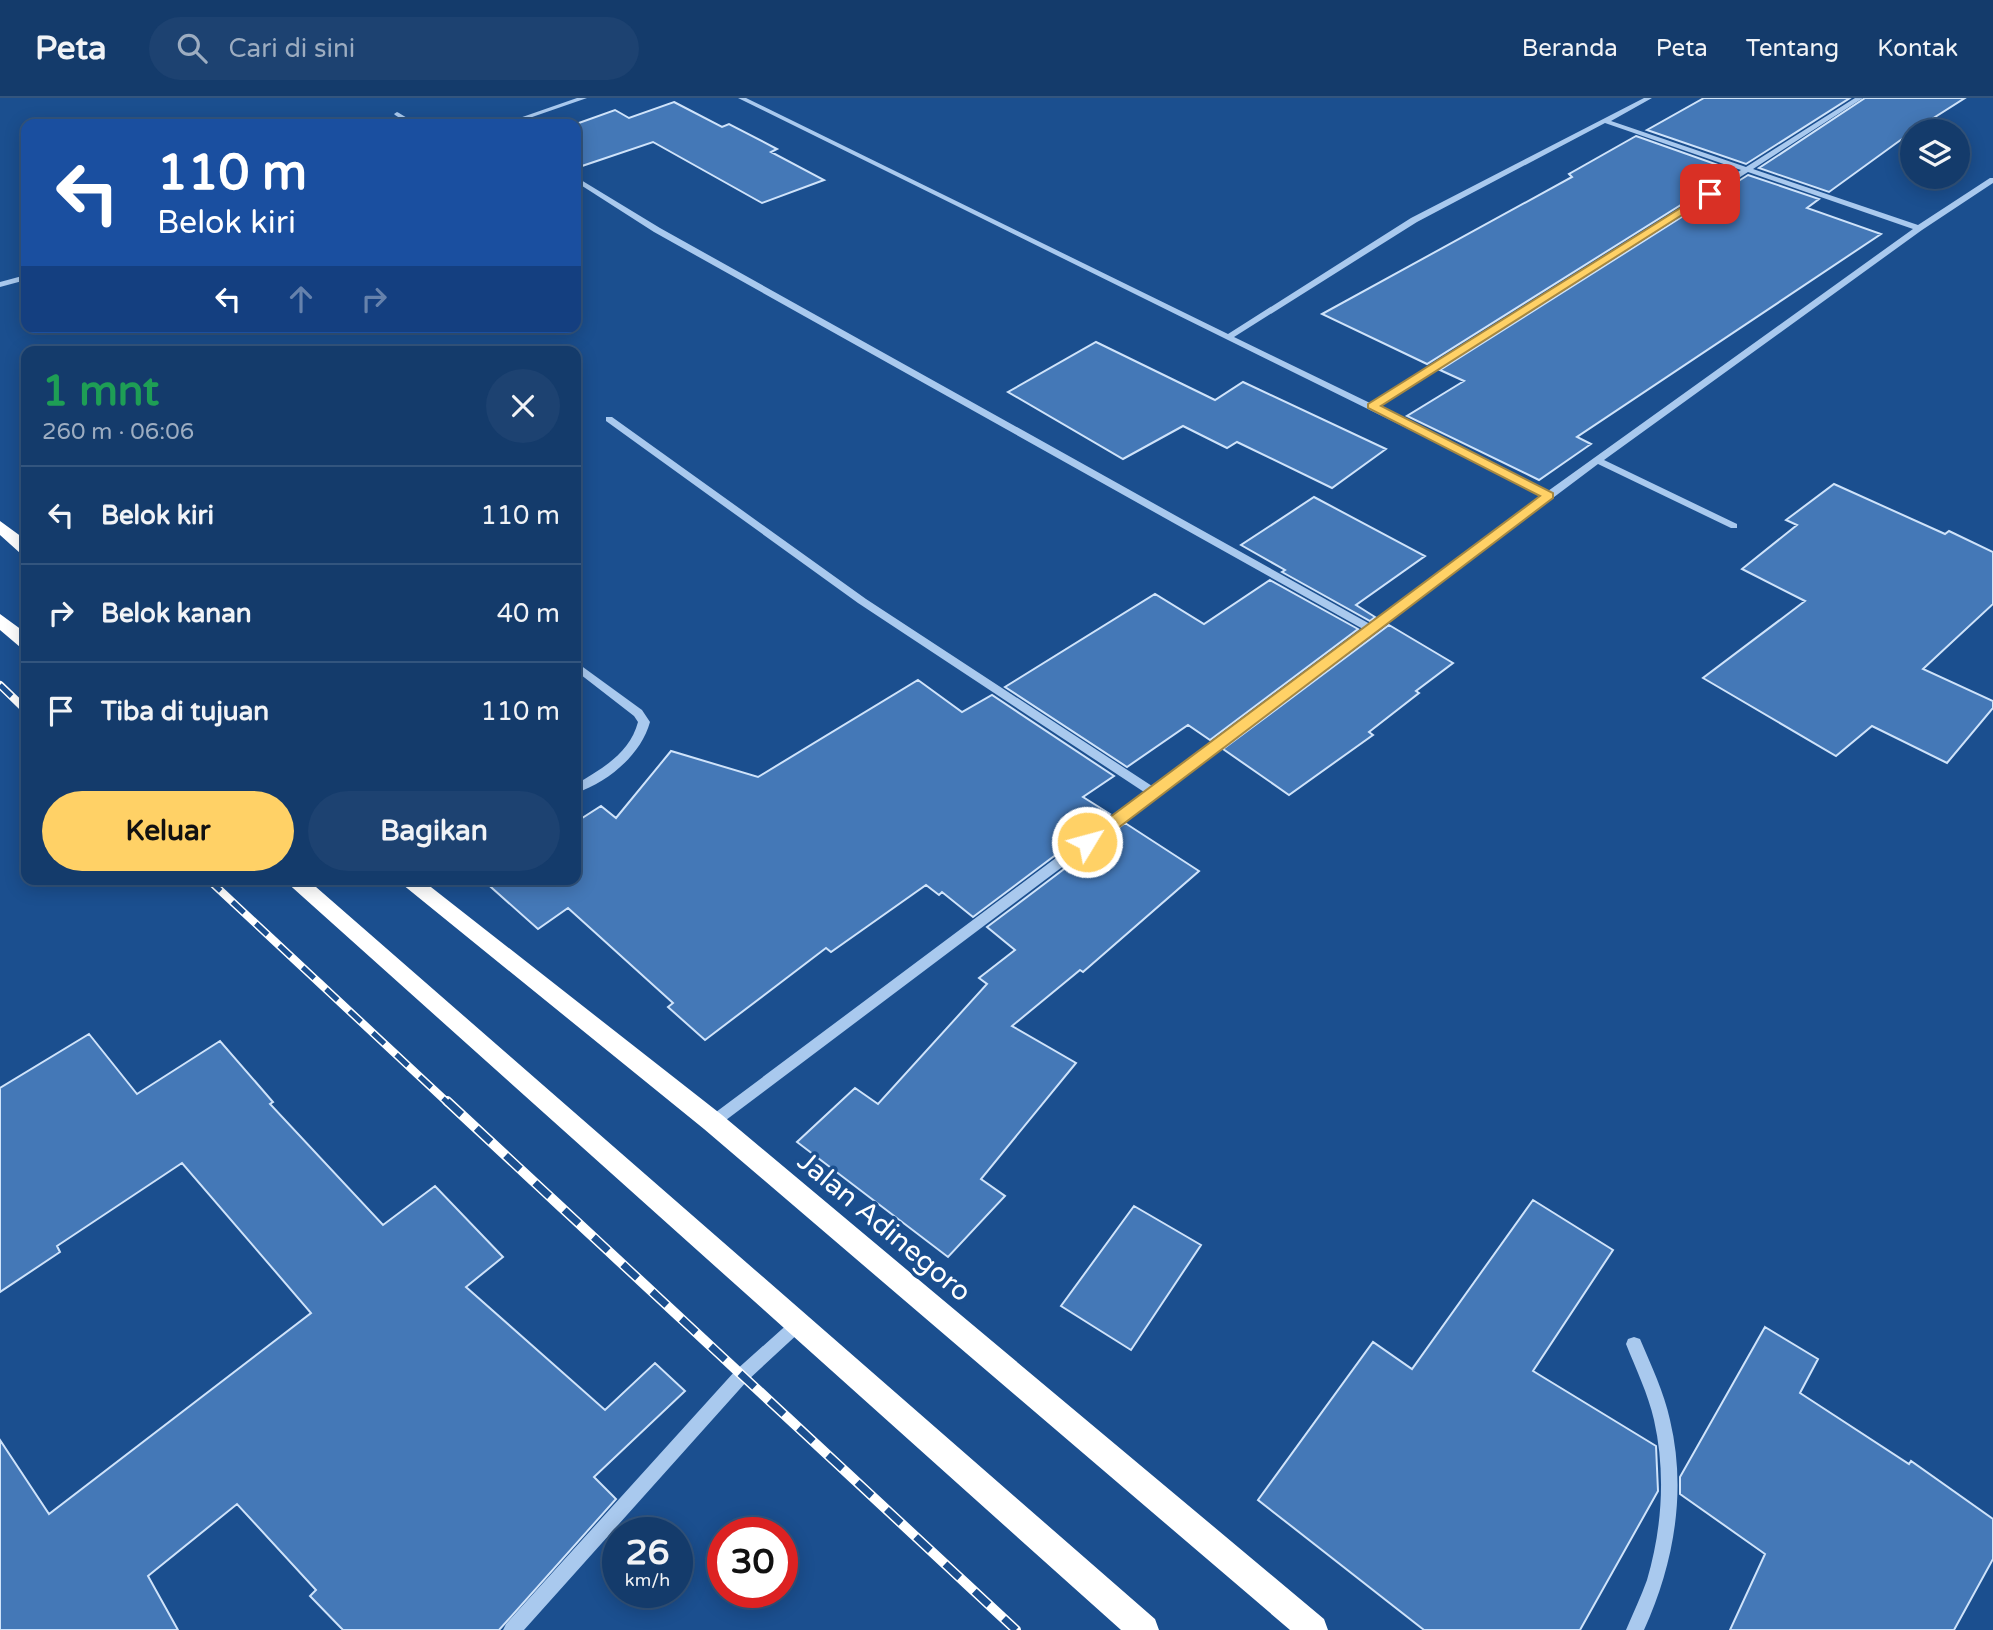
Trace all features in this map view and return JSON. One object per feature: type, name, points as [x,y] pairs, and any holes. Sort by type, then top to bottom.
[{"type":"highway","points":[[0,526],[21,545]]},
{"type":"highway","points":[[0,620],[21,639]]},
{"type":"highway","points":[[300,885],[796,1326],[1144,1630]]},
{"type":"highway","name":"Jalan Adinegoro","points":[[413,885],[713,1122],[1313,1630]]},
{"type":"street","points":[[521,119],[584,98]]},
{"type":"street","points":[[741,98],[1549,495]]},
{"type":"street","points":[[1228,337],[1414,220],[1608,122],[1649,98]]},
{"type":"street","points":[[1372,406],[1860,98]]},
{"type":"street","points":[[397,114],[405,119]]},
{"type":"street","points":[[1608,122],[1919,228]]},
{"type":"street","points":[[713,1122],[1549,495],[1919,228],[1993,180]]},
{"type":"street","points":[[581,182],[657,230],[1372,630]]},
{"type":"street","points":[[0,285],[21,279]]},
{"type":"street","points":[[609,419],[862,601],[1154,793]]},
{"type":"street","points":[[1598,461],[1734,526]]},
{"type":"street","points":[[581,670],[638,713],[644,722],[643,734],[633,748],[581,786]]},
{"type":"street","points":[[512,1630],[741,1376],[796,1326]]},
{"type":"street","points":[[1634,1344],[1662,1419],[1670,1476],[1664,1541],[1644,1613],[1635,1630]]},
{"type":"building","points":[[1704,98],[1850,98],[1746,164],[1647,130]]},
{"type":"building","points":[[1865,98],[1965,98],[1932,119],[1900,119],[1900,140],[1829,192],[1759,168]]},
{"type":"building","points":[[674,102],[722,127],[729,124],[777,149],[771,152],[824,180],[762,203],[653,142],[581,166],[581,122],[615,110],[629,118]]},
{"type":"building","points":[[1636,136],[1735,171],[1427,364],[1322,314],[1572,177],[1569,174]]},
{"type":"building","points":[[1748,175],[1819,199],[1807,208],[1881,234],[1577,437],[1591,444],[1539,480],[1407,416],[1464,381],[1440,370]]},
{"type":"building","points":[[1096,342],[1215,400],[1243,382],[1386,449],[1332,488],[1237,442],[1227,448],[1183,426],[1123,459],[1008,392]]},
{"type":"building","points":[[1834,484],[1945,534],[1949,531],[1993,552],[1993,604],[1923,669],[1993,701],[1993,708],[1947,763],[1872,726],[1836,756],[1703,678],[1805,601],[1742,569],[1797,525],[1786,520]]},
{"type":"building","points":[[1314,497],[1425,556],[1356,605],[1375,617],[1370,621],[1282,572],[1285,570],[1241,545]]},
{"type":"building","points":[[1270,580],[1358,629],[1210,740],[1188,725],[1127,767],[1005,687],[1155,594],[1204,624]]},
{"type":"building","points":[[1389,625],[1453,663],[1369,732],[1373,735],[1289,795],[1223,749]]},
{"type":"building","points":[[918,680],[962,712],[992,695],[1114,776],[1083,797],[1110,814],[973,917],[942,892],[939,895],[926,885],[831,952],[826,948],[705,1040],[668,1007],[673,1003],[568,908],[538,929],[489,885],[581,885],[581,819],[601,806],[616,818],[671,751],[758,777]]},
{"type":"building","points":[[1125,823],[1199,871],[1083,972],[1080,970],[1012,1026],[1076,1063],[981,1179],[1005,1196],[948,1257],[797,1142],[855,1088],[878,1104],[987,984],[979,978],[1015,950],[987,927]]},
{"type":"building","points":[[89,1034],[137,1094],[220,1041],[273,1102],[270,1104],[383,1225],[435,1186],[503,1257],[466,1287],[605,1410],[655,1363],[685,1391],[594,1477],[616,1499],[499,1630],[343,1630],[310,1596],[316,1590],[237,1504],[148,1576],[178,1630],[0,1630],[0,1440],[49,1514],[311,1313],[182,1163],[57,1246],[60,1252],[0,1292],[0,1088]]},
{"type":"building","points":[[1533,1200],[1613,1250],[1533,1371],[1656,1446],[1658,1491],[1580,1630],[1424,1630],[1258,1500],[1373,1342],[1412,1369]]},
{"type":"building","points":[[1134,1206],[1201,1245],[1131,1350],[1061,1306]]},
{"type":"building","points":[[1765,1327],[1818,1359],[1800,1393],[1909,1464],[1911,1461],[1993,1519],[1993,1559],[1954,1630],[1730,1630],[1765,1554],[1680,1494],[1680,1477]]},
{"type":"railway","points":[[0,685],[21,705]]},
{"type":"railway","points":[[214,885],[448,1103]]},
{"type":"railway","points":[[447,1101],[1016,1630]]},
{"type":"route","points":[[1087,842],[1549,495],[1372,406],[1710,194]]}]
